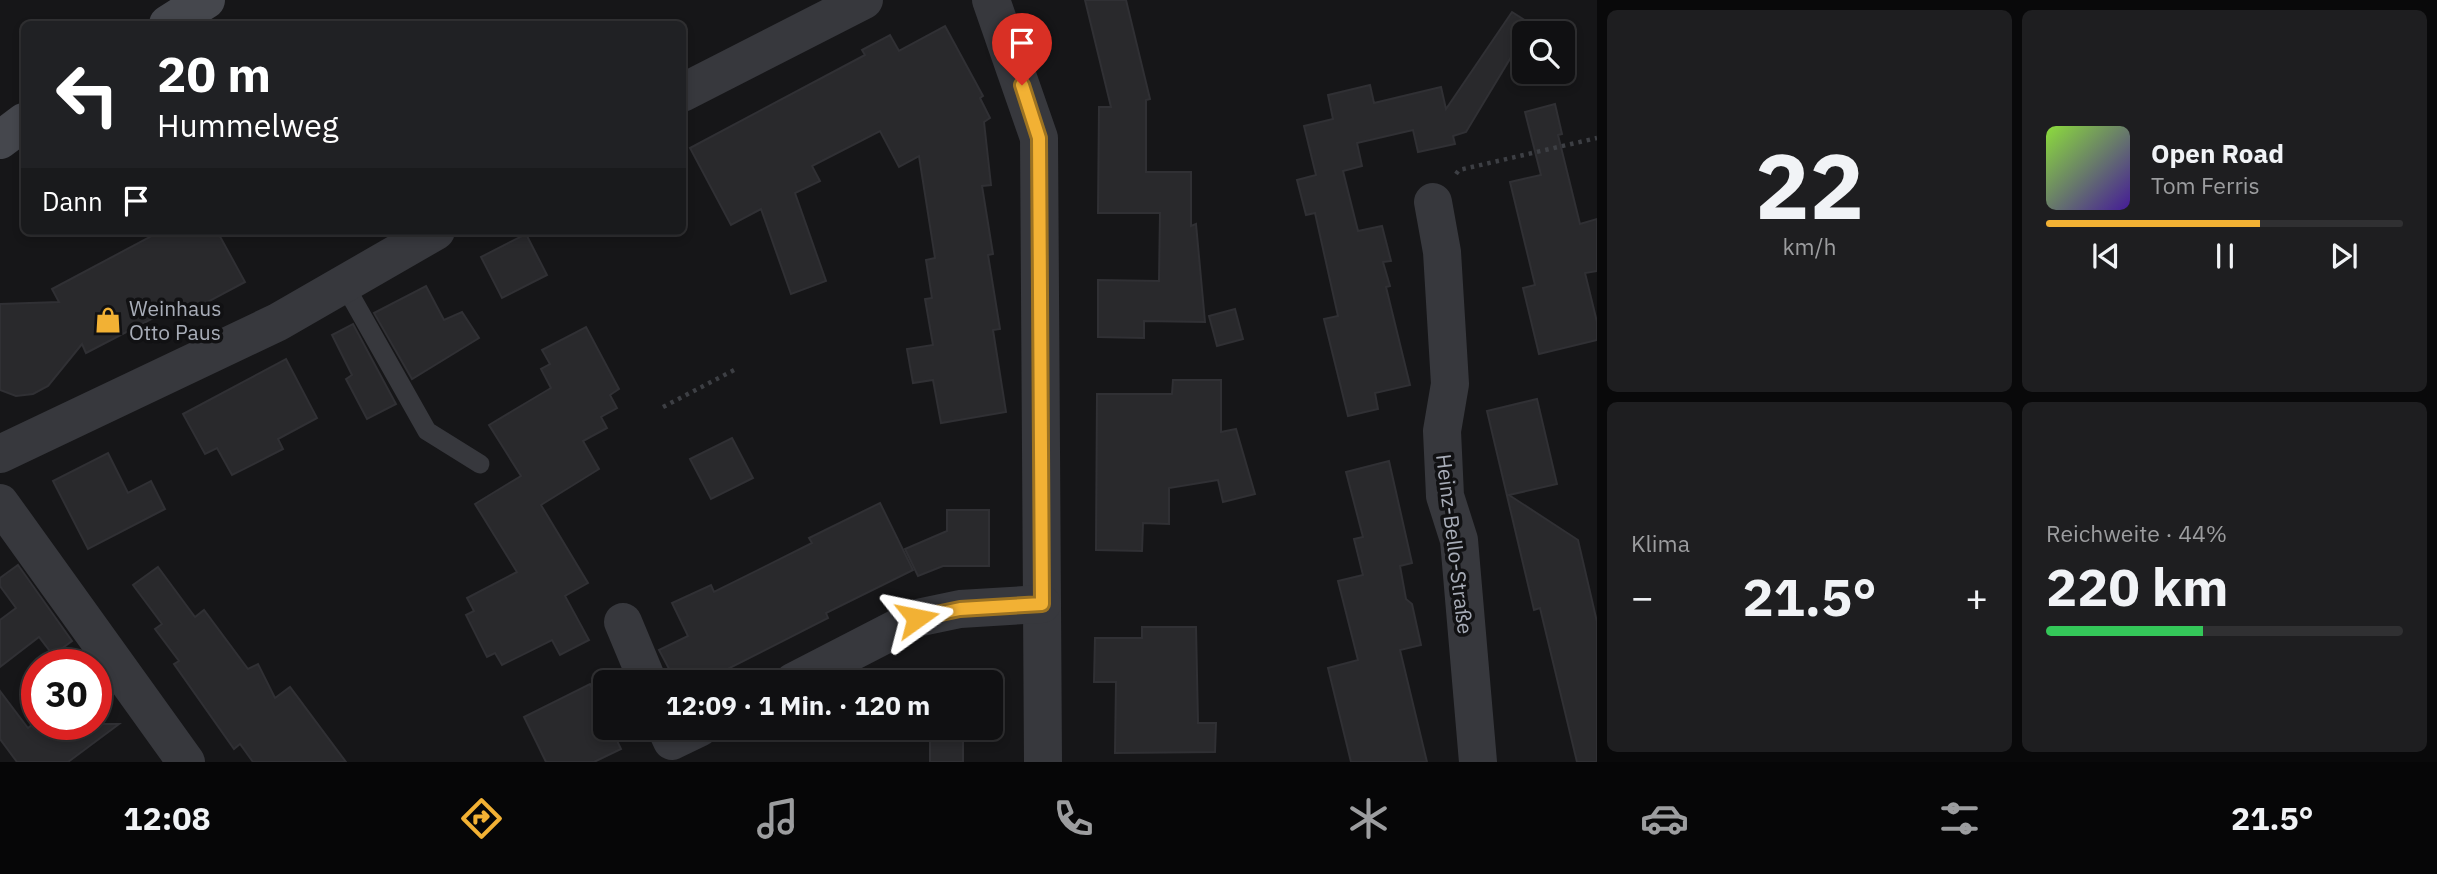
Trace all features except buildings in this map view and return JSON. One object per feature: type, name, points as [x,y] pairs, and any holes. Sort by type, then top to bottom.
[{"type":"main road","points":[[173,21],[206,0]]},
{"type":"main road","points":[[0,140],[21,124]]},
{"type":"street","points":[[686,91],[864,0]]},
{"type":"street","points":[[991,0],[1039,138],[1043,762]]},
{"type":"street","name":"Heinz-Bello-Straße","points":[[1433,202],[1442,252],[1450,384],[1442,431],[1444,496],[1459,540],[1478,762]]},
{"type":"street","points":[[0,454],[278,322],[429,235]]},
{"type":"street","points":[[0,502],[186,762]]},
{"type":"street","points":[[816,670],[917,618],[960,609],[1042,604]]},
{"type":"street","points":[[623,622],[643,670]]},
{"type":"lane","points":[[344,284],[427,431],[480,464]]},
{"type":"path","points":[[1433,202],[1459,170],[1597,138]]},
{"type":"path","points":[[663,407],[738,368]]},
{"type":"place","name":"Weinhaus Otto Paus","points":[[108,320]]},
{"type":"route","points":[[917,618],[960,609],[1042,604],[1039,138],[1022,85]]}]
